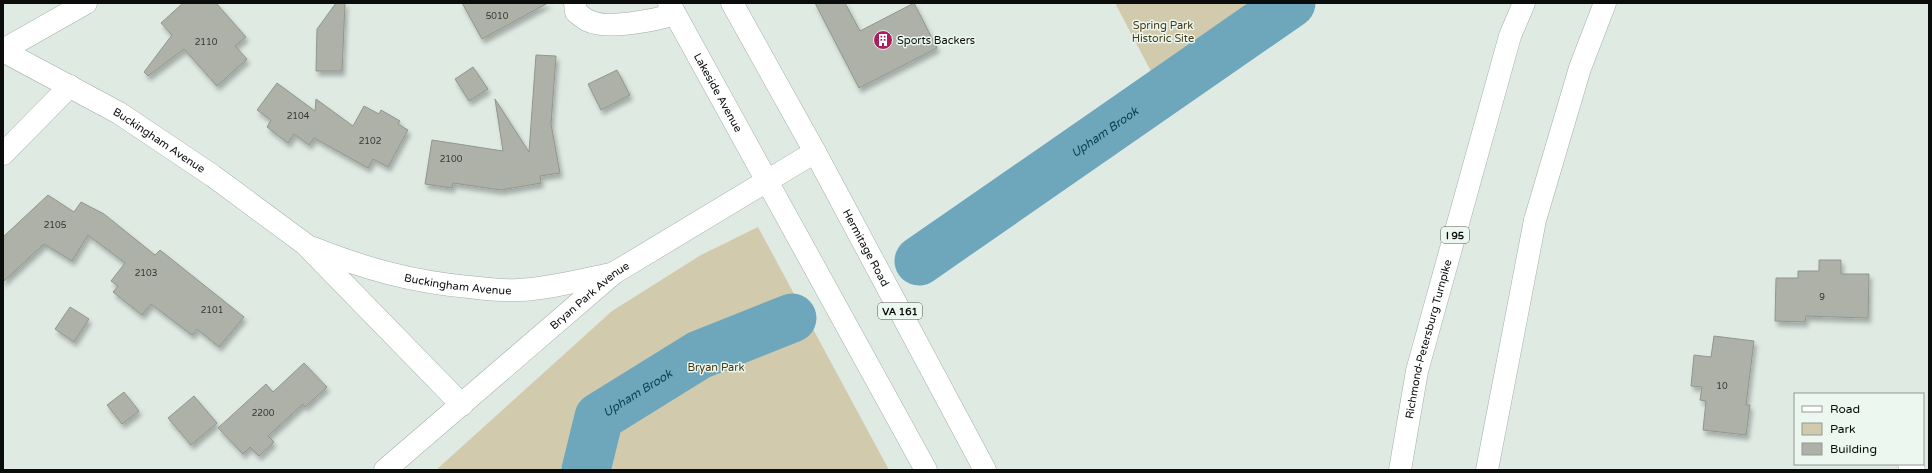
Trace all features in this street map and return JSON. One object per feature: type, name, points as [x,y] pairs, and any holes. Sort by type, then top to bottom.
[{"type":"main road","points":[[3,51],[86,3]]},
{"type":"main road","points":[[575,3],[576,12],[590,22],[614,24],[650,21],[672,9]]},
{"type":"main road","name":"VA 161","points":[[732,3],[815,152]]},
{"type":"main road","name":"Richmond-Petersburg Turnpike","points":[[1400,470],[1417,371],[1510,36],[1524,3]]},
{"type":"main road","points":[[1487,470],[1535,220],[1580,68],[1605,3]]},
{"type":"main road","name":"Lakeside Avenue","points":[[672,9],[768,180]]},
{"type":"main road","name":"Buckingham Avenue","points":[[3,51],[119,113],[213,176],[305,244],[462,405]]},
{"type":"main road","points":[[3,154],[70,86]]},
{"type":"main road","name":"Bryan Park Avenue","points":[[385,470],[614,273],[815,152]]},
{"type":"main road","name":"Hermitage Road","points":[[815,152],[985,470]]},
{"type":"main road","points":[[768,180],[926,470]]},
{"type":"main road","name":"Buckingham Avenue","points":[[305,244],[357,265],[391,275],[447,285],[481,289],[518,290],[614,273]]},
{"type":"green space","name":"Spring Park Historic Site","points":[[1115,3],[1255,3],[1211,31],[1154,77]]},
{"type":"green space","name":"Bryan Park","points":[[758,227],[889,470],[436,470],[612,311],[701,255]]},
{"type":"building","points":[[183,3],[216,3],[246,37],[235,46],[247,59],[217,86],[184,49],[148,76],[144,72],[172,35],[161,23]]},
{"type":"building","points":[[336,3],[345,3],[342,71],[316,71],[317,29]]},
{"type":"building","points":[[462,3],[548,3],[482,39]]},
{"type":"building","name":"Sports Backers","points":[[815,3],[845,3],[860,31],[914,3],[937,48],[859,88]]},
{"type":"building","points":[[536,55],[556,56],[551,124],[560,173],[540,176],[541,183],[501,190],[453,183],[452,188],[425,184],[432,140],[503,151],[495,99],[529,152]]},
{"type":"building","points":[[473,67],[488,89],[469,101],[455,79]]},
{"type":"building","points":[[617,70],[630,95],[601,110],[588,84]]},
{"type":"building","points":[[277,83],[315,111],[316,99],[353,126],[364,106],[379,114],[381,110],[400,121],[398,124],[408,130],[388,167],[373,159],[368,168],[314,138],[309,145],[294,134],[288,143],[267,127],[271,120],[257,110]]},
{"type":"building","points":[[48,195],[74,212],[81,202],[104,214],[155,255],[160,250],[244,317],[219,347],[197,329],[192,335],[151,304],[142,315],[113,292],[118,286],[111,281],[125,263],[88,235],[72,261],[44,244],[3,282],[3,237]]},
{"type":"building","points":[[1819,260],[1841,260],[1841,274],[1869,274],[1868,318],[1806,316],[1805,322],[1775,321],[1776,278],[1798,278],[1798,271],[1819,271]]},
{"type":"building","points":[[70,307],[89,319],[74,342],[55,329]]},
{"type":"building","points":[[1714,336],[1754,341],[1746,405],[1750,405],[1746,435],[1703,430],[1706,401],[1700,400],[1702,387],[1691,386],[1694,355],[1711,357]]},
{"type":"building","points":[[304,363],[327,387],[305,407],[303,404],[268,436],[274,442],[259,456],[250,447],[243,454],[218,428],[266,384],[273,392]]},
{"type":"building","points":[[124,392],[139,411],[122,424],[107,405]]},
{"type":"building","points":[[194,396],[217,423],[191,445],[168,418]]},
{"type":"waterway","name":"Upham Brook","points":[[919,261],[1291,3]]},
{"type":"waterway","name":"Upham Brook","points":[[586,470],[599,417],[699,355],[792,318]]},
{"type":"place","name":"Sports Backers","points":[[883,40]]}]
